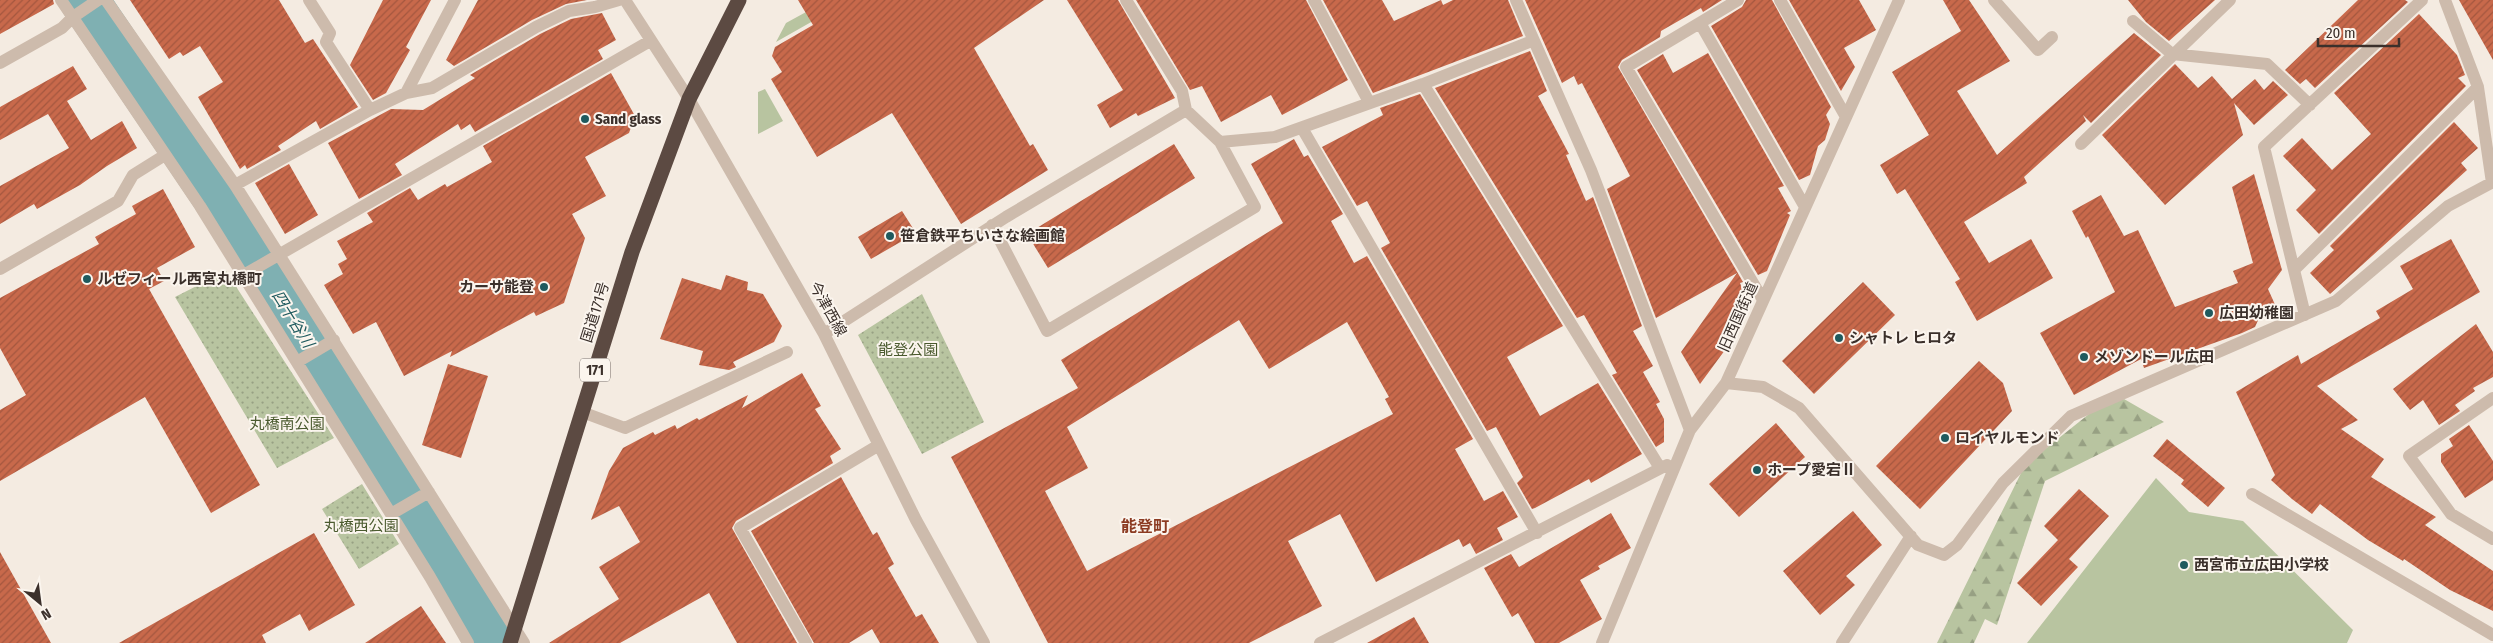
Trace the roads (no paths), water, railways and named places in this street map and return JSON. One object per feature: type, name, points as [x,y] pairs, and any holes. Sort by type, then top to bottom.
[{"type":"highway","name":"国道171号","points":[[510,643],[632,252],[688,99],[738,0]]},
{"type":"street","points":[[61,0],[76,15],[165,154],[246,273],[394,512],[468,643]]},
{"type":"street","points":[[309,0],[330,33],[326,42],[370,110]]},
{"type":"street","points":[[406,93],[455,0]]},
{"type":"street","points":[[235,185],[370,110],[406,93],[432,88],[536,27],[569,11],[595,7],[619,0]]},
{"type":"street","name":"今津西線","points":[[625,0],[688,99],[824,334],[916,520],[984,643]]},
{"type":"street","points":[[992,226],[1047,331],[1255,206],[1220,142],[1186,110],[1182,91],[1126,0]]},
{"type":"street","points":[[1314,0],[1369,102]]},
{"type":"street","points":[[1516,0],[1532,41],[1590,170],[1690,430]]},
{"type":"street","points":[[1738,0],[1626,67],[1763,300]]},
{"type":"street","points":[[1780,0],[1846,117]]},
{"type":"street","name":"旧西国街道","points":[[1602,643],[1690,430],[1726,383],[1899,0]]},
{"type":"street","points":[[1994,0],[2038,50],[2052,38]]},
{"type":"street","points":[[2081,144],[2230,0]]},
{"type":"street","points":[[2305,315],[2264,147],[2422,0]]},
{"type":"street","points":[[1726,383],[1763,387],[1799,408],[1918,545],[1944,555],[1957,545],[2004,483],[2071,416],[2336,301],[2448,206],[2492,183],[2478,87],[2445,0]]},
{"type":"street","points":[[0,63],[62,28],[76,15],[100,1],[235,185],[275,257],[328,343],[424,495],[524,643]]},
{"type":"street","points":[[2133,22],[2172,54],[2267,64],[2310,105]]},
{"type":"street","points":[[1700,23],[1805,207]]},
{"type":"street","points":[[246,273],[650,40]]},
{"type":"street","points":[[1220,142],[1275,137],[1423,84],[1532,41]]},
{"type":"street","points":[[1423,84],[1660,468]]},
{"type":"street","points":[[2294,270],[2478,87]]},
{"type":"street","points":[[824,334],[992,226],[1186,110]]},
{"type":"street","points":[[1302,128],[1537,533]]},
{"type":"street","points":[[0,269],[118,201],[132,175],[165,154]]},
{"type":"street","points":[[301,360],[328,343]]},
{"type":"street","points":[[582,412],[625,428],[787,352]]},
{"type":"street","points":[[2493,398],[2409,456],[2451,514],[2493,539]]},
{"type":"street","points":[[806,643],[740,528],[879,445]]},
{"type":"street","points":[[1320,643],[1676,461]]},
{"type":"street","points":[[2252,494],[2493,635]]},
{"type":"street","points":[[394,512],[424,495]]},
{"type":"street","points":[[1842,643],[1910,536]]},
{"type":"waterway","name":"四十谷川","points":[[84,0],[227,212],[494,643]]},
{"type":"place","name":"Sand glass","points":[[585,119]]},
{"type":"place","name":"笹倉鉄平ちいさな絵画館","points":[[890,236]]},
{"type":"place","name":"ルゼフィール西宮丸橋町","points":[[87,279]]},
{"type":"place","name":"カーサ能登","points":[[544,287]]},
{"type":"place","name":"広田幼稚園","points":[[2209,313]]},
{"type":"place","name":"シャトレ ヒロタ","points":[[1839,338]]},
{"type":"place","name":"メゾンドール広田","points":[[2084,357]]},
{"type":"place","name":"ロイヤルモンド","points":[[1945,438]]},
{"type":"place","name":"ホープ愛宕Ⅱ","points":[[1757,470]]},
{"type":"place","name":"西宮市立広田小学校","points":[[2184,565]]},
{"type":"district","name":"能登町","points":[[1145,526]]},
{"type":"park label","name":"能登公園","points":[[908,350]]},
{"type":"park label","name":"丸橋南公園","points":[[287,424]]},
{"type":"park label","name":"丸橋西公園","points":[[361,526]]}]
